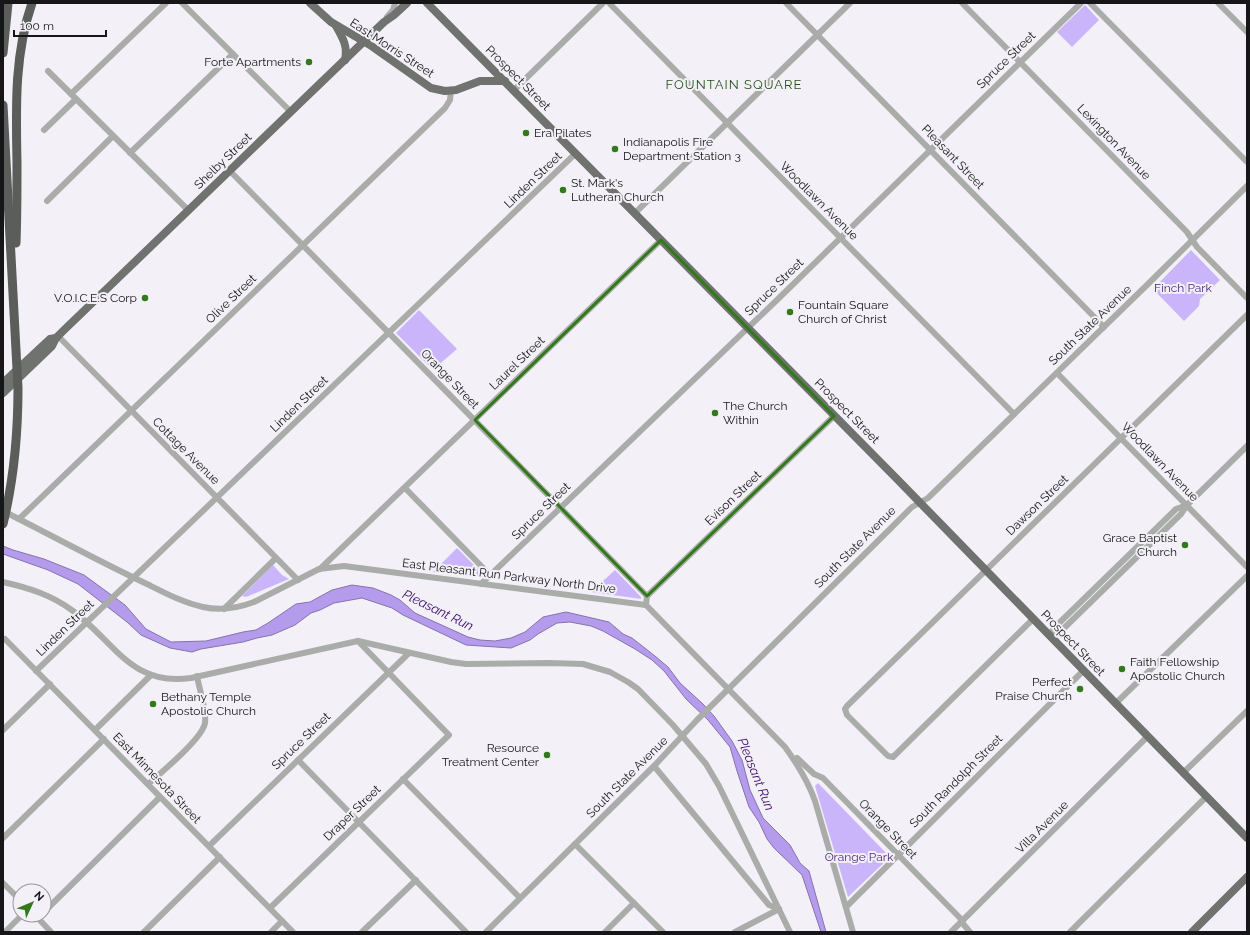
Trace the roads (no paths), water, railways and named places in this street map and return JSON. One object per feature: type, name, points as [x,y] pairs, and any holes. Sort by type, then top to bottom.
[{"type":"highway","points":[[14,312],[18,196],[16,105],[17,80],[22,39],[32,3]]},
{"type":"highway","points":[[3,53],[9,4]]},
{"type":"highway","points":[[3,105],[16,342],[18,409],[15,463],[3,524]]},
{"type":"main road","name":"East Morris Street","points":[[310,3],[325,18],[364,41],[436,90],[465,88],[480,81],[505,80]]},
{"type":"main road","name":"Shelby Street","points":[[3,393],[52,346],[57,337],[364,41],[407,3]]},
{"type":"main road","name":"Prospect Street","points":[[427,3],[490,67],[505,80],[1247,838]]},
{"type":"main road","name":"East Morris Street","points":[[336,25],[345,42],[345,60]]},
{"type":"main road","name":"Shelby Street","points":[[3,383],[50,339],[57,337]]},
{"type":"main road","points":[[1192,932],[1247,878]]},
{"type":"street","points":[[71,94],[166,3]]},
{"type":"street","points":[[182,3],[291,112]]},
{"type":"street","points":[[384,22],[392,12],[395,3]]},
{"type":"street","points":[[514,90],[603,3]]},
{"type":"street","name":"Woodlawn Avenue","points":[[609,3],[1014,414]]},
{"type":"street","name":"Pleasant Street","points":[[786,3],[1104,327]]},
{"type":"street","points":[[635,213],[850,3]]},
{"type":"street","name":"Lexington Avenue","points":[[962,3],[1187,232],[1197,247],[1247,298]]},
{"type":"street","name":"Spruce Street","points":[[481,584],[748,328],[1080,3]]},
{"type":"street","points":[[1090,3],[1247,162]]},
{"type":"street","points":[[1218,3],[1247,32]]},
{"type":"street","points":[[130,153],[233,54]]},
{"type":"street","points":[[48,71],[189,211]]},
{"type":"street","name":"Olive Street","points":[[19,519],[445,108],[450,100],[451,90]]},
{"type":"street","points":[[44,130],[76,99]]},
{"type":"street","points":[[47,201],[113,136]]},
{"type":"street","name":"Linden Street","points":[[36,670],[127,585],[576,153]]},
{"type":"street","name":"Orange Street","points":[[230,171],[647,596]]},
{"type":"street","name":"South State Avenue","points":[[486,932],[907,512],[928,498],[1247,186]]},
{"type":"street","name":"Laurel Street","points":[[320,570],[661,240]]},
{"type":"street","name":"Dawson Street","points":[[1033,619],[894,756],[888,756],[846,713],[845,709],[847,706],[1247,315]]},
{"type":"street","name":"Cottage Avenue","points":[[57,337],[298,580]]},
{"type":"street","name":"Woodlawn Avenue","points":[[1057,373],[1247,567]]},
{"type":"street","name":"Evison Street","points":[[647,596],[834,416]]},
{"type":"street","points":[[1050,637],[1058,634],[1181,514],[1187,505],[1247,446]]},
{"type":"street","points":[[405,488],[490,575]]},
{"type":"street","name":"East Pleasant Run Parkway North Drive","points":[[3,511],[134,578],[188,603],[204,607],[224,609],[235,608],[252,603],[320,570],[336,567],[353,567],[646,605]]},
{"type":"street","points":[[224,609],[276,558]]},
{"type":"street","points":[[1116,704],[1247,576]]},
{"type":"street","points":[[3,582],[45,594],[72,610],[132,666],[151,675],[173,679],[196,676],[358,641],[466,664],[574,663],[599,668],[626,680],[638,689],[683,736],[703,760],[715,779],[790,932]]},
{"type":"street","points":[[647,596],[646,605],[785,747],[804,774],[812,794],[853,932]]},
{"type":"street","name":"East Minnesota Street","points":[[5,639],[293,932]]},
{"type":"street","points":[[358,641],[388,673]]},
{"type":"street","name":"Spruce Street","points":[[209,846],[409,653]]},
{"type":"street","name":"South Randolph Street","points":[[846,907],[1083,671]]},
{"type":"street","name":"Draper Street","points":[[270,908],[449,734],[388,673]]},
{"type":"street","points":[[94,730],[151,675]]},
{"type":"street","points":[[148,784],[197,738],[203,729],[205,715],[196,676]]},
{"type":"street","points":[[3,730],[50,684]]},
{"type":"street","points":[[1184,773],[1247,711]]},
{"type":"street","name":"Villa Avenue","points":[[951,932],[1147,736]]},
{"type":"street","points":[[3,838],[104,739]]},
{"type":"street","name":"Orange Street","points":[[785,747],[814,774],[823,778],[958,916],[970,932]]},
{"type":"street","points":[[298,760],[466,932]]},
{"type":"street","points":[[654,766],[770,905],[779,909]]},
{"type":"street","points":[[403,779],[520,898]]},
{"type":"street","points":[[52,904],[160,797]]},
{"type":"street","points":[[1070,932],[1206,797]]},
{"type":"street","points":[[575,844],[663,932]]},
{"type":"street","points":[[144,932],[220,857]]},
{"type":"street","points":[[362,932],[416,880]]},
{"type":"street","points":[[3,883],[12,892]]},
{"type":"street","points":[[605,932],[634,903]]},
{"type":"street","points":[[735,932],[779,909]]},
{"type":"street","points":[[271,932],[282,921]]},
{"type":"street","points":[[5,932],[14,923]]},
{"type":"street","points":[[44,923],[51,932]]},
{"type":"place","name":"Forte Apartments","points":[[309,62]]},
{"type":"place","name":"Era Pilates","points":[[526,133]]},
{"type":"place","name":"Indianapolis Fire Department Station 3","points":[[615,149]]},
{"type":"place","name":"St. Mark's Lutheran Church","points":[[563,190]]},
{"type":"place","name":"V.O.I.C.E.S Corp","points":[[145,298]]},
{"type":"place","name":"Fountain Square Church of Christ","points":[[790,312]]},
{"type":"place","name":"The Church Within","points":[[715,413]]},
{"type":"place","name":"Grace Baptist Church","points":[[1185,545]]},
{"type":"place","name":"Faith Fellowship Apostolic Church","points":[[1122,669]]},
{"type":"place","name":"Perfect Praise Church","points":[[1080,689]]},
{"type":"place","name":"Bethany Temple Apostolic Church","points":[[153,704]]},
{"type":"place","name":"Resource Treatment Center","points":[[547,755]]},
{"type":"district","name":"FOUNTAIN SQUARE","points":[[734,84]]},
{"type":"park label","name":"Finch Park","points":[[1183,288]]},
{"type":"park label","name":"Orange Park","points":[[859,857]]},
{"type":"water label","name":"Pleasant Run","points":[[438,610]]},
{"type":"water label","name":"Pleasant Run","points":[[756,774]]}]
